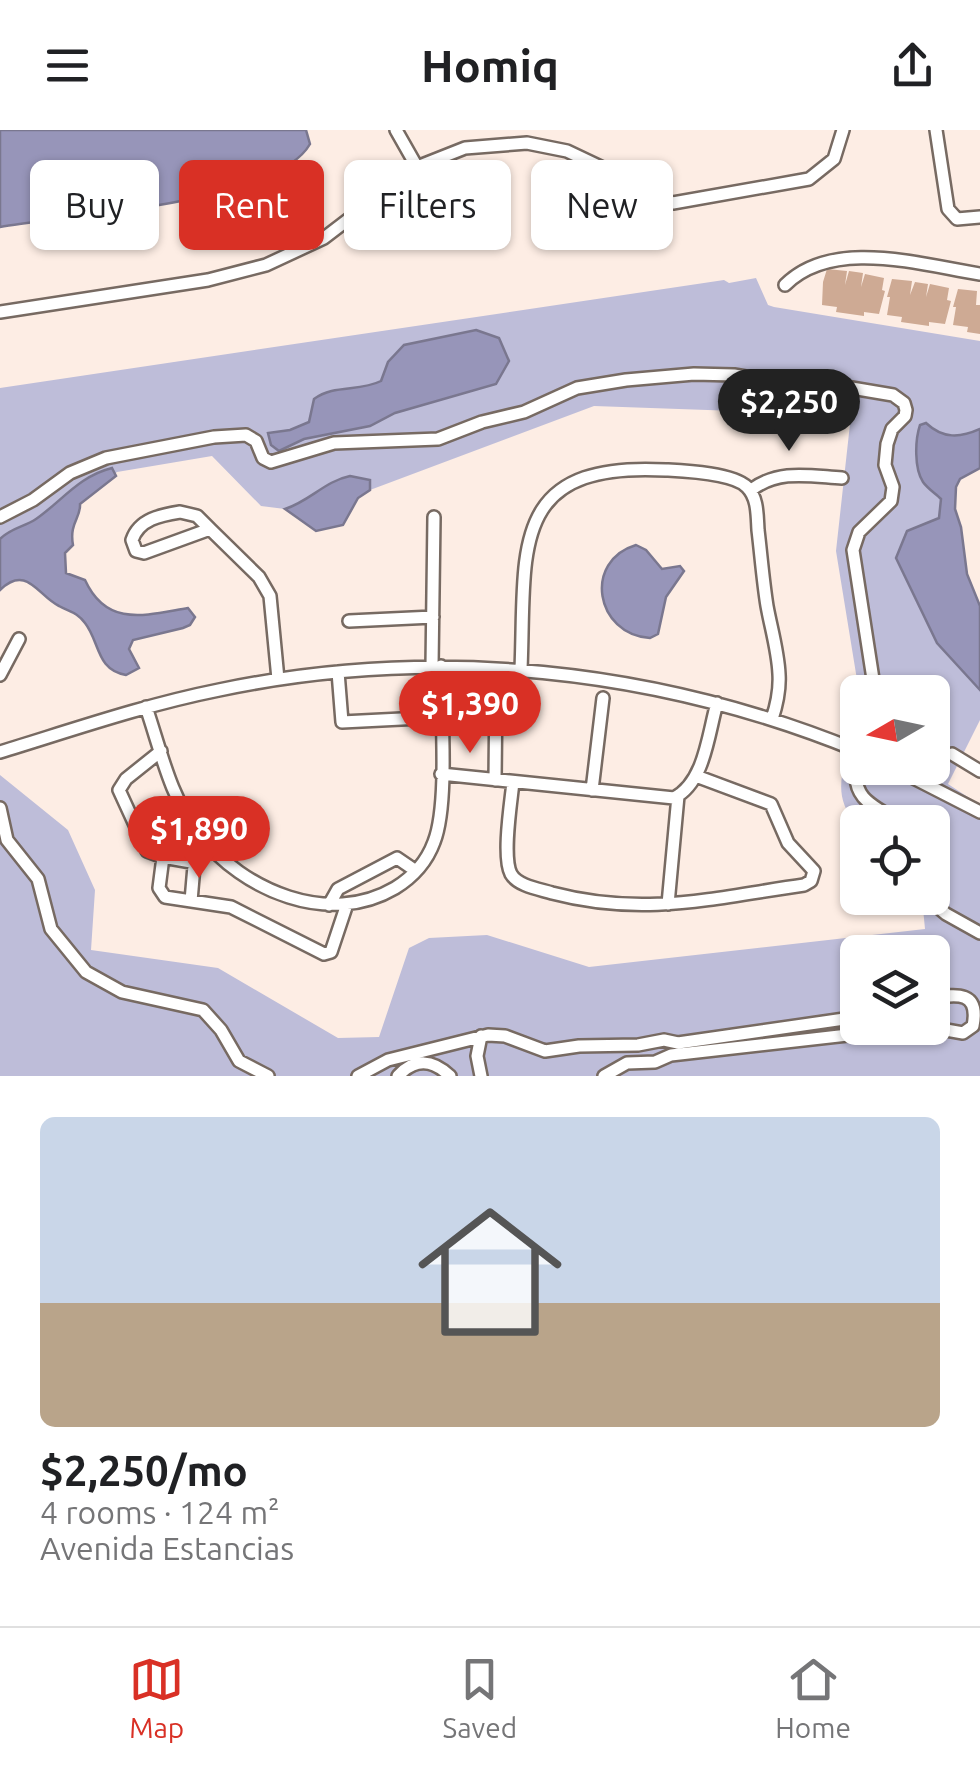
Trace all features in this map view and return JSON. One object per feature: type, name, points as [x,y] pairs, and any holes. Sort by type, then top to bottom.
[{"type":"street","points":[[396,130],[413,160]]},
{"type":"street","points":[[433,160],[466,148],[527,142],[581,156],[645,196],[674,203],[809,179],[834,159],[843,130]]},
{"type":"street","points":[[936,130],[948,209],[962,220],[980,218]]},
{"type":"street","points":[[0,312],[208,280],[266,265],[324,238],[344,222]]},
{"type":"street","points":[[785,285],[808,266],[865,258],[980,274]]},
{"type":"street","points":[[0,517],[34,500],[70,473],[106,458],[221,436],[250,436],[263,458],[271,462],[334,443],[433,440],[536,407],[577,388],[626,380],[685,374],[734,375],[771,383],[807,387],[828,384],[893,395],[904,402],[906,410],[892,428],[887,444],[885,465],[893,497],[886,510],[859,532],[853,550],[872,675]]},
{"type":"street","points":[[521,670],[528,540],[541,510],[556,494],[593,477],[645,470],[735,479],[750,490],[756,504],[779,671],[772,719]]},
{"type":"street","points":[[750,490],[766,480],[787,475],[842,478]]},
{"type":"street","points":[[210,529],[144,553],[134,548],[132,540],[138,527],[168,514],[197,516],[210,529],[264,584],[271,603],[278,679]]},
{"type":"street","points":[[146,708],[178,801],[211,848],[234,868],[275,892],[306,902],[347,904],[380,896],[416,871],[429,854],[438,831],[441,717],[433,617],[434,517]]},
{"type":"street","points":[[348,621],[433,617]]},
{"type":"street","points":[[0,675],[19,639]]},
{"type":"street","points":[[0,752],[146,708],[278,679],[436,666],[521,670],[622,682],[772,719],[840,745]]},
{"type":"street","points":[[338,672],[342,722],[441,717]]},
{"type":"street","points":[[495,780],[496,686]]},
{"type":"street","points":[[592,790],[603,698]]},
{"type":"street","points":[[668,904],[678,796],[696,776],[716,703]]},
{"type":"street","points":[[161,751],[118,790],[147,850],[192,864]]},
{"type":"street","points":[[952,754],[980,771]]},
{"type":"street","points":[[441,774],[660,798],[678,796]]},
{"type":"street","points":[[513,782],[508,862],[516,880],[593,903],[632,906],[804,885],[814,876],[811,866],[788,843],[770,804],[696,776]]},
{"type":"street","points":[[856,785],[860,796],[874,805]]},
{"type":"street","points":[[927,785],[980,812]]},
{"type":"street","points":[[0,808],[7,840],[38,879],[52,928],[86,972],[122,992],[203,1010],[221,1030],[233,1054],[268,1076]]},
{"type":"street","points":[[191,901],[192,864],[211,848]]},
{"type":"street","points":[[163,857],[158,888],[165,897],[245,912],[324,954],[331,952],[347,904]]},
{"type":"street","points":[[329,905],[338,889],[397,858],[416,871]]},
{"type":"street","points":[[948,915],[980,934]]},
{"type":"street","points":[[950,995],[968,999],[975,1011],[973,1026],[963,1033],[950,1031]]},
{"type":"street","points":[[358,1076],[388,1060],[482,1036],[506,1036],[537,1050],[549,1051],[664,1040],[678,1043],[840,1020]]},
{"type":"street","points":[[482,1036],[476,1056],[482,1073]]},
{"type":"street","points":[[604,1076],[627,1063],[655,1062],[671,1055],[840,1036]]},
{"type":"street","points":[[398,1076],[413,1064],[427,1062],[450,1076]]},
{"type":"shaded area","points":[[0,130],[306,130],[310,144],[294,160],[179,160],[179,201],[159,205],[159,160],[30,160],[30,223],[0,227]]},
{"type":"shaded area","points":[[756,278],[768,305],[774,307],[980,341],[980,468],[960,479],[955,509],[967,574],[980,606],[980,720],[950,780],[950,675],[856,675],[836,551],[851,415],[594,406],[370,490],[358,498],[343,525],[316,531],[285,509],[261,506],[212,456],[117,472],[80,504],[0,590],[0,388],[724,280],[729,283]]},
{"type":"shaded area","points":[[476,330],[499,338],[509,361],[496,384],[395,413],[370,426],[304,439],[279,451],[271,445],[268,433],[309,422],[314,399],[322,394],[381,381],[388,362],[404,345]]},
{"type":"shaded area","points":[[926,423],[952,435],[980,429],[980,468],[960,479],[955,509],[967,574],[980,606],[980,690],[937,643],[896,558],[907,531],[939,518],[941,499],[923,482],[917,462],[918,431]]},
{"type":"shaded area","points":[[112,468],[116,476],[80,504],[73,545],[65,553],[66,573],[85,580],[104,606],[116,612],[143,615],[188,608],[195,617],[183,628],[133,640],[129,649],[139,668],[126,675],[104,661],[82,619],[32,584],[18,580],[0,590],[0,539],[36,519],[90,477]]},
{"type":"shaded area","points":[[350,476],[370,480],[370,490],[358,498],[343,525],[316,531],[285,509],[333,482]]},
{"type":"shaded area","points":[[636,545],[646,550],[662,569],[680,566],[684,571],[666,597],[658,634],[650,638],[631,634],[617,624],[602,596],[608,566],[619,553]]},
{"type":"shaded area","points":[[0,775],[68,830],[95,890],[91,950],[218,968],[338,1038],[379,1037],[409,948],[429,938],[487,935],[589,967],[840,939],[840,1045],[950,1045],[950,935],[872,935],[925,929],[924,915],[950,915],[950,805],[845,805],[841,788],[936,785],[932,792],[980,819],[980,1076],[0,1076]]},
{"type":"shaded area","points":[[943,785],[950,785],[980,805]]},
{"type":"building","points":[[827,269],[847,271],[845,285],[849,271],[863,273],[861,287],[865,274],[884,278],[879,314],[836,312],[837,307],[822,305]]},
{"type":"building","points":[[892,279],[912,281],[910,295],[915,282],[928,284],[926,297],[930,284],[949,288],[947,300],[951,301],[945,324],[901,322],[902,317],[887,315]]},
{"type":"building","points":[[958,289],[977,291],[980,334],[953,325]]}]
